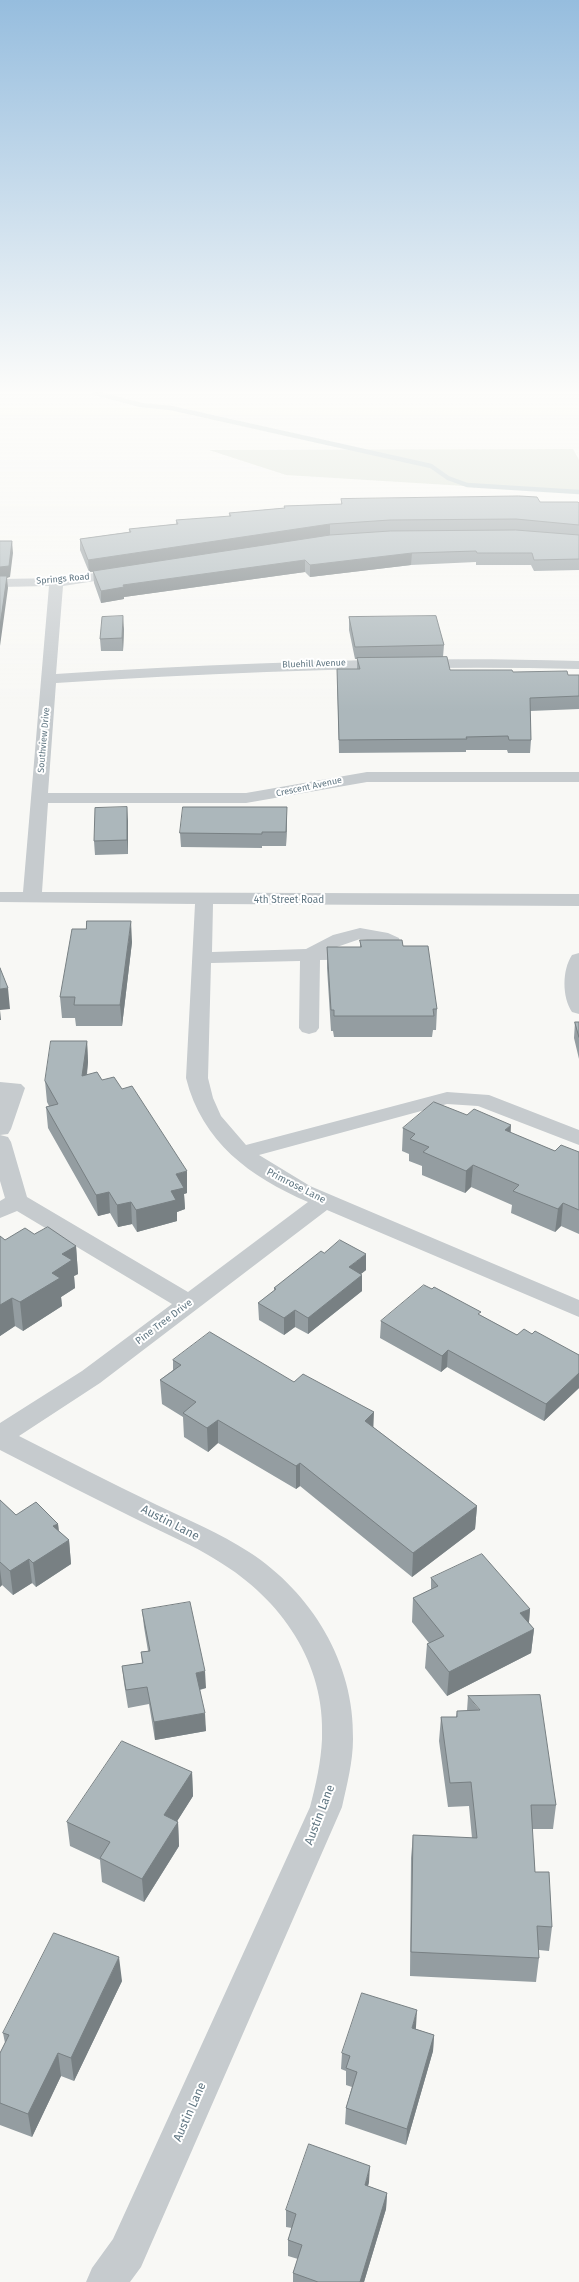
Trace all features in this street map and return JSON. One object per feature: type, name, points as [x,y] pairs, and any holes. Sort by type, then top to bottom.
[{"type":"street","name":"Springs Road","points":[[0,583],[56,582],[138,570]]},
{"type":"street","name":"Southview Drive","points":[[32,898],[56,582]]},
{"type":"street","name":"Bluehill Avenue","points":[[49,679],[247,666],[340,663],[454,662],[579,665]]},
{"type":"street","name":"Crescent Avenue","points":[[39,798],[246,798],[274,795],[333,782],[367,777],[579,777]]},
{"type":"street","name":"4th Street Road","points":[[0,897],[579,900]]},
{"type":"street","name":"Primrose Lane","points":[[204,899],[197,1067],[199,1088],[206,1109],[219,1129],[242,1154],[272,1176],[324,1201],[579,1309]]},
{"type":"street","points":[[201,958],[310,955],[309,1028]]},
{"type":"street","points":[[579,959],[574,974],[576,1001],[579,1008]]},
{"type":"street","points":[[0,1088],[14,1088],[0,1129]]},
{"type":"street","points":[[242,1154],[447,1098],[481,1100],[579,1138]]},
{"type":"street","points":[[0,1142],[8,1206],[190,1303]]},
{"type":"street","name":"Pine Tree Drive","points":[[0,1437],[73,1389],[190,1303],[324,1201]]},
{"type":"street","name":"Austin Lane","points":[[0,1437],[212,1545],[256,1572],[286,1600],[308,1628],[327,1667],[337,1707],[338,1756],[326,1807],[127,2253],[106,2282]]},
{"type":"building","points":[[341,499],[538,499],[540,502],[578,502],[579,525],[516,519],[390,520],[330,524],[88,560],[80,539],[131,532],[129,529],[178,524],[176,520],[231,516],[229,513],[285,508],[284,506],[342,504]]},
{"type":"building","points":[[516,530],[579,535],[579,559],[534,560],[532,553],[477,553],[476,551],[412,553],[310,565],[305,560],[123,585],[124,587],[101,591],[93,571],[330,535],[390,531]]},
{"type":"building","points":[[0,541],[12,541],[9,566],[0,567]]},
{"type":"building","points":[[0,576],[7,576],[0,626]]},
{"type":"building","points":[[123,616],[122,638],[100,639],[102,617]]},
{"type":"building","points":[[436,616],[444,645],[355,647],[349,617]]},
{"type":"building","points":[[447,657],[450,670],[512,670],[513,672],[567,671],[568,675],[579,675],[579,696],[530,698],[531,740],[509,740],[508,736],[466,737],[467,739],[339,740],[337,669],[360,669],[357,658]]},
{"type":"building","points":[[127,807],[127,840],[94,841],[95,808]]},
{"type":"building","points":[[183,807],[287,807],[286,832],[262,832],[262,834],[180,833]]},
{"type":"building","points":[[87,921],[131,921],[120,1005],[74,1005],[75,997],[60,997],[72,929],[86,929]]},
{"type":"building","points":[[360,940],[402,940],[403,946],[428,946],[437,1009],[433,1009],[434,1016],[334,1016],[334,1010],[331,1010],[327,947],[361,947]]},
{"type":"building","points":[[0,968],[8,988],[0,989]]},
{"type":"building","points":[[575,1022],[579,1022],[579,1037]]},
{"type":"building","points":[[51,1041],[87,1041],[82,1076],[97,1072],[102,1080],[114,1077],[122,1089],[132,1086],[187,1171],[176,1174],[184,1188],[171,1191],[176,1200],[136,1210],[131,1202],[117,1205],[109,1192],[96,1195],[46,1107],[58,1104],[45,1081]]},
{"type":"building","points":[[434,1102],[467,1115],[474,1109],[511,1125],[505,1130],[555,1151],[561,1145],[579,1152],[579,1210],[563,1203],[558,1209],[513,1191],[519,1185],[473,1165],[466,1171],[423,1152],[429,1147],[410,1139],[415,1134],[403,1128]]},
{"type":"building","points":[[48,1227],[76,1246],[62,1254],[72,1260],[52,1273],[60,1278],[20,1302],[12,1298],[0,1305],[0,1236],[5,1240],[25,1228],[34,1234]]},
{"type":"building","points":[[340,1240],[366,1254],[349,1267],[362,1275],[308,1318],[295,1310],[284,1318],[258,1303],[276,1289],[274,1288],[321,1251],[324,1253]]},
{"type":"building","points":[[424,1285],[432,1289],[434,1287],[481,1312],[478,1314],[517,1335],[524,1329],[532,1334],[535,1331],[579,1355],[579,1373],[546,1404],[448,1350],[442,1356],[381,1321]]},
{"type":"building","points":[[210,1332],[294,1382],[303,1374],[374,1412],[365,1421],[477,1506],[413,1553],[300,1463],[296,1466],[218,1420],[207,1428],[183,1413],[196,1402],[160,1380],[181,1365],[173,1360]]},
{"type":"building","points":[[0,1500],[16,1515],[36,1502],[58,1524],[53,1526],[69,1540],[33,1563],[29,1559],[10,1571],[0,1562]]},
{"type":"building","points":[[482,1554],[530,1609],[520,1613],[534,1629],[449,1672],[427,1644],[444,1636],[413,1598],[438,1586],[431,1578]]},
{"type":"building","points":[[190,1602],[205,1671],[196,1673],[205,1713],[154,1722],[147,1687],[126,1690],[122,1666],[143,1663],[141,1652],[150,1651],[142,1610]]},
{"type":"building","points":[[540,1695],[556,1805],[531,1805],[535,1872],[549,1872],[552,1927],[537,1926],[539,1958],[411,1952],[413,1835],[477,1838],[471,1782],[450,1783],[441,1717],[457,1717],[457,1711],[480,1710],[468,1696]]},
{"type":"building","points":[[122,1741],[192,1772],[164,1815],[178,1822],[142,1879],[100,1858],[110,1842],[67,1822]]},
{"type":"building","points":[[54,1933],[119,1957],[71,2058],[58,2053],[28,2114],[0,2103],[0,2053],[9,2035],[3,2033]]},
{"type":"building","points":[[362,1993],[417,2010],[412,2028],[434,2035],[407,2129],[346,2108],[357,2072],[346,2068],[350,2056],[342,2053]]},
{"type":"building","points":[[309,2144],[370,2166],[365,2185],[387,2193],[360,2282],[318,2282],[293,2273],[302,2245],[288,2240],[296,2214],[286,2210]]}]
